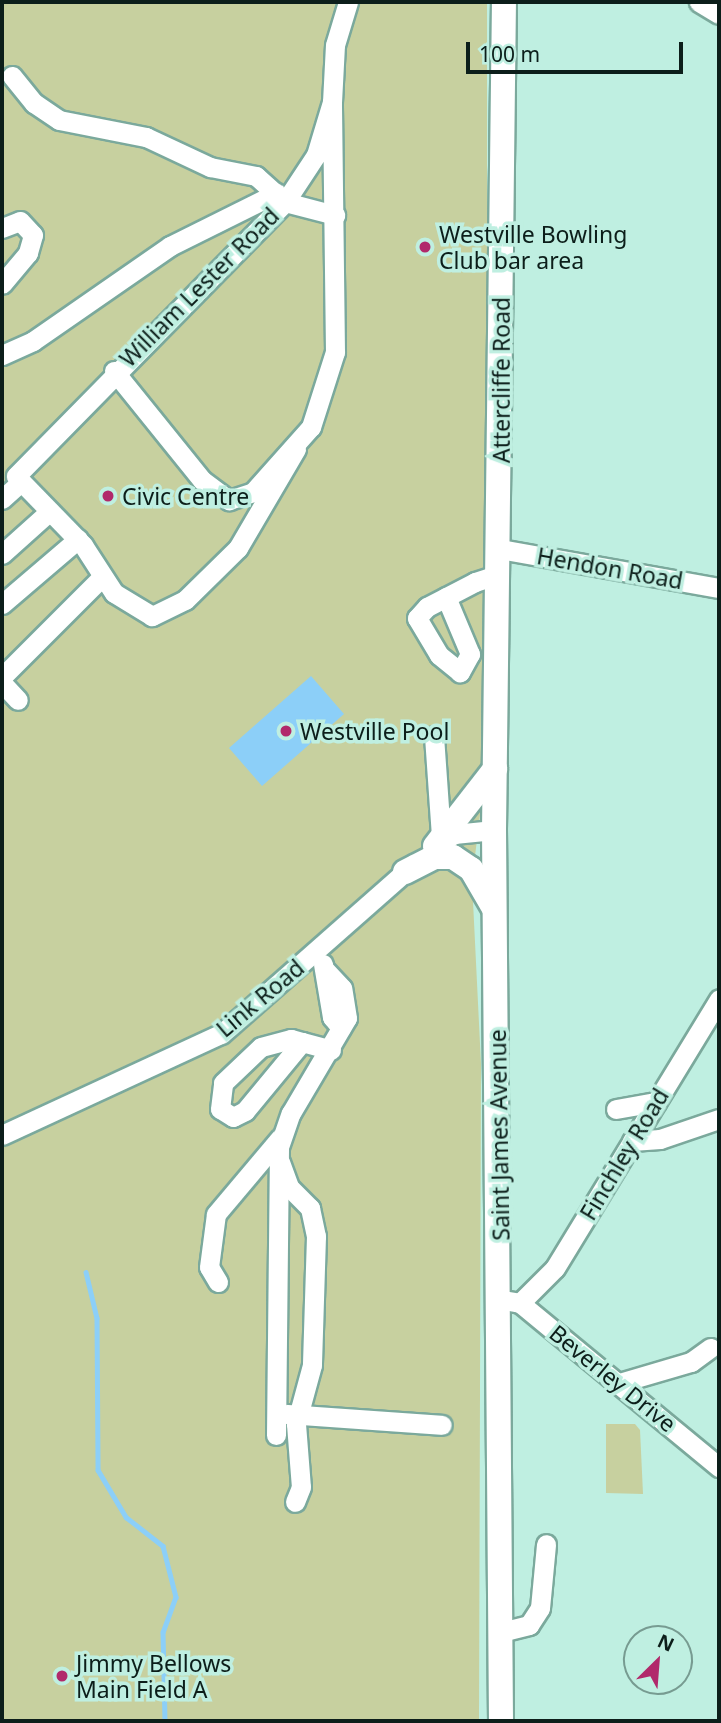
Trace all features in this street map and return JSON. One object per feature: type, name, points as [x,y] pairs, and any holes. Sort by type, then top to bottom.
[{"type":"main road","name":"Attercliffe Road","points":[[500,549],[503,2]]},
{"type":"main road","name":"Saint James Avenue","points":[[500,549],[494,830],[495,911],[511,1301],[500,1632],[501,1721]]},
{"type":"main road","points":[[438,841],[495,769]]},
{"type":"main road","points":[[405,872],[435,858],[453,857],[471,869],[495,911]]},
{"type":"street","name":"William Lester Road","points":[[332,102],[316,155],[281,197],[114,371],[202,480],[229,500],[253,492],[296,449],[319,410],[334,365],[335,215],[332,102],[335,45],[348,2]]},
{"type":"street","points":[[699,2],[719,14]]},
{"type":"street","points":[[12,76],[34,103],[59,120],[146,137],[210,167],[256,176],[281,197],[335,215]]},
{"type":"street","points":[[2,355],[33,341],[170,246],[281,197]]},
{"type":"street","points":[[2,228],[20,221],[33,235],[28,253],[2,284]]},
{"type":"street","points":[[114,371],[18,471],[9,489],[50,511],[78,540],[101,578],[143,614],[172,608],[237,548],[296,449]]},
{"type":"street","points":[[2,554],[50,511]]},
{"type":"street","points":[[2,604],[78,540]]},
{"type":"street","name":"Hendon Road","points":[[500,549],[719,588]]},
{"type":"street","points":[[446,597],[499,574]]},
{"type":"street","points":[[2,677],[101,578]]},
{"type":"street","points":[[2,683],[18,700]]},
{"type":"street","points":[[433,736],[438,841]]},
{"type":"street","name":"Link Road","points":[[2,1135],[220,1034],[438,841],[454,834],[494,830]]},
{"type":"street","points":[[218,1282],[209,1267],[216,1214],[279,1147],[347,1018],[342,988],[326,971],[317,950]]},
{"type":"street","name":"Finchley Road","points":[[511,1301],[555,1268],[719,999]]},
{"type":"street","points":[[302,1042],[238,1116],[220,1109],[216,1098],[223,1083],[261,1047],[283,1039],[302,1042],[331,1050]]},
{"type":"street","points":[[616,1109],[656,1102]]},
{"type":"street","points":[[632,1141],[660,1139],[719,1119]]},
{"type":"street","points":[[276,1434],[312,1365],[316,1236],[314,1216],[289,1187],[279,1147]]},
{"type":"street","points":[[279,1147],[288,1415],[301,1487],[295,1502]]},
{"type":"street","name":"Beverley Drive","points":[[511,1301],[619,1383],[719,1467]]},
{"type":"street","points":[[619,1383],[691,1362],[710,1348]]},
{"type":"street","points":[[288,1415],[442,1425]]},
{"type":"street","points":[[500,1632],[528,1625],[540,1608],[546,1544]]},
{"type":"green space","points":[[2,2],[487,2],[487,757],[472,881],[481,1064],[479,1721],[2,1721]]},
{"type":"green space","points":[[606,1424],[635,1424],[640,1430],[643,1494],[606,1493]]},
{"type":"water","name":"Westville Pool","points":[[311,676],[344,714],[262,786],[229,748]]},
{"type":"waterway","points":[[86,1272],[97,1318],[98,1470],[126,1517],[163,1546],[176,1597],[163,1632],[165,1721]]},
{"type":"place","name":"Westville Bowling Club bar area","points":[[425,247]]},
{"type":"place","name":"Civic Centre","points":[[108,496]]},
{"type":"place","name":"Westville Pool","points":[[286,731]]},
{"type":"place","name":"Jimmy Bellows Main Field A","points":[[62,1676]]}]
